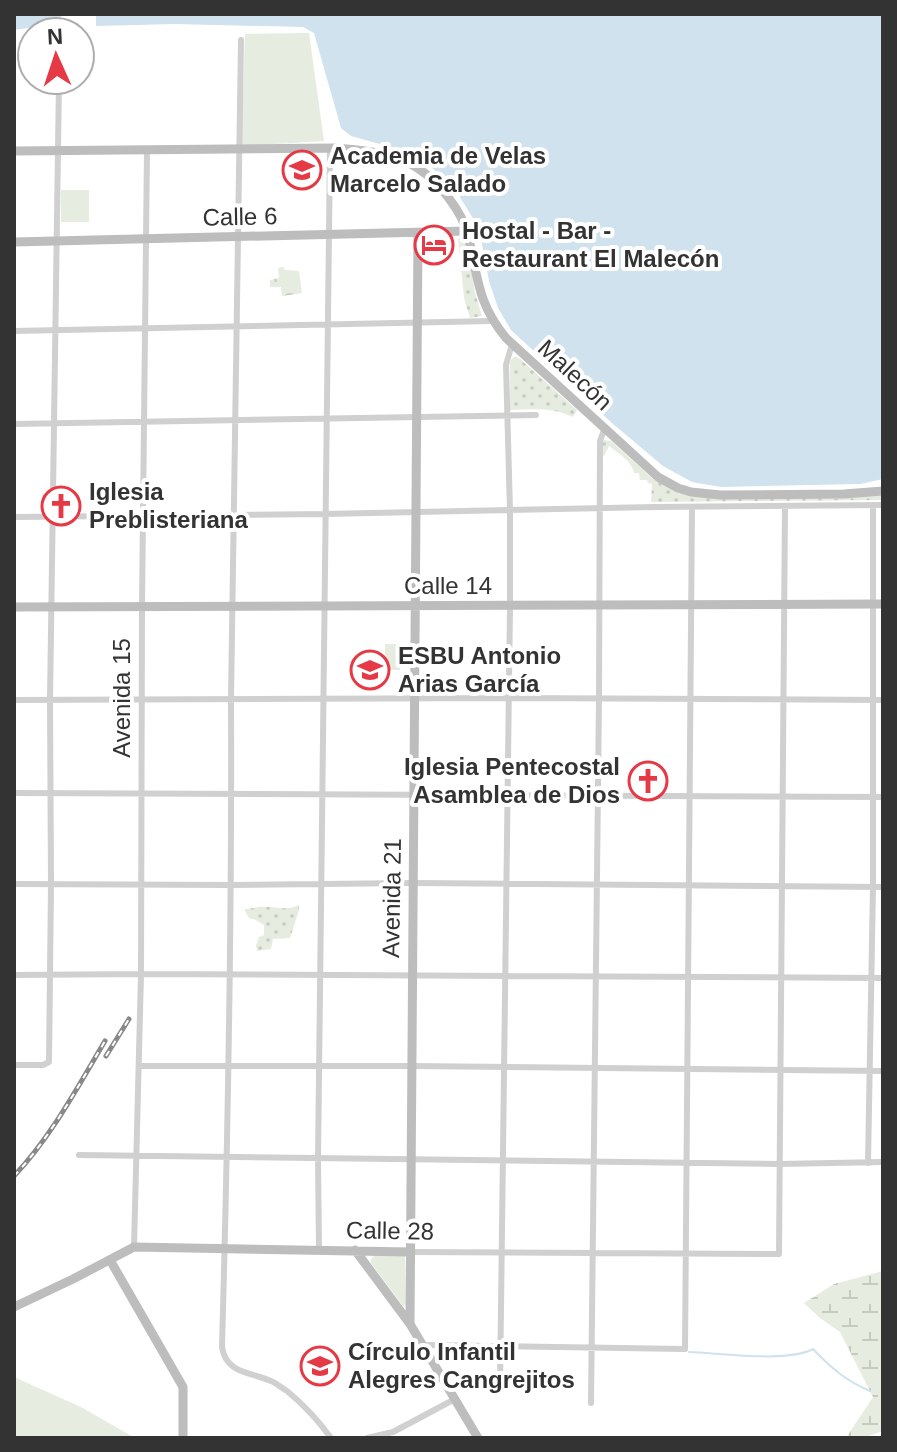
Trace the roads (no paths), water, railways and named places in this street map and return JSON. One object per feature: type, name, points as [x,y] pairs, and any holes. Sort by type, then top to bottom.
[{"type":"main road","name":"Malecón","points":[[14,151],[332,148],[368,150],[406,161],[422,169],[457,208],[467,231],[477,281],[492,321],[512,344],[658,477],[691,492],[720,495],[883,491]]},
{"type":"main road","name":"Calle 6","points":[[14,242],[467,231]]},
{"type":"main road","name":"Avenida 21","points":[[410,1324],[418,233]]},
{"type":"main road","name":"Calle 14","points":[[14,607],[879,604]]},
{"type":"main road","name":"Calle 28","points":[[14,1307],[134,1247],[410,1252]]},
{"type":"main road","points":[[355,1250],[410,1324],[478,1438]]},
{"type":"main road","points":[[110,1260],[183,1387],[183,1438]]},
{"type":"street","points":[[241,40],[222,1347],[228,1363],[245,1374],[272,1381],[288,1392],[314,1415],[331,1438]]},
{"type":"street","points":[[14,1065],[43,1065],[49,1062],[50,700],[59,96]]},
{"type":"street","points":[[319,1249],[325,514],[332,148]]},
{"type":"street","name":"Avenida 15","points":[[134,1247],[141,974],[147,150]]},
{"type":"street","points":[[14,331],[492,321]]},
{"type":"street","points":[[500,1386],[510,698],[506,365],[512,344]]},
{"type":"street","points":[[14,424],[536,415]]},
{"type":"street","points":[[591,1403],[600,441],[604,430]]},
{"type":"street","points":[[868,1163],[873,797],[879,700],[879,604],[873,505]]},
{"type":"street","points":[[14,517],[883,505]]},
{"type":"street","points":[[423,1345],[685,1349],[692,507]]},
{"type":"street","points":[[780,1164],[785,507]]},
{"type":"street","points":[[14,700],[879,700]]},
{"type":"street","points":[[14,793],[883,797]]},
{"type":"street","points":[[14,884],[883,887]]},
{"type":"street","points":[[14,975],[883,978]]},
{"type":"street","points":[[139,1066],[883,1071]]},
{"type":"street","points":[[79,1155],[780,1164],[883,1162]]},
{"type":"street","name":"Calle 28","points":[[410,1252],[779,1254],[780,1164]]},
{"type":"street","points":[[367,1438],[393,1432],[455,1399]]},
{"type":"water","points":[[14,14],[61,14],[16,16],[14,30]]},
{"type":"water","points":[[883,14],[883,479],[860,484],[721,487],[692,482],[663,466],[511,330],[498,308],[489,281],[479,228],[453,186],[416,154],[351,136],[341,128],[314,33],[303,27],[96,26],[96,16]]},
{"type":"waterway","points":[[689,1352],[787,1356],[813,1349],[839,1373],[870,1391]]},
{"type":"railway","points":[[106,1056],[129,1019]]},
{"type":"railway","points":[[14,1176],[52,1129],[105,1041]]},
{"type":"place","name":"Academia de Velas Marcelo Salado","points":[[302,170]]},
{"type":"place","name":"Hostal - Bar - Restaurant El Malecón","points":[[434,245]]},
{"type":"place","name":"Iglesia Preblisteriana","points":[[61,506]]},
{"type":"place","name":"ESBU Antonio Arias García","points":[[370,670]]},
{"type":"place","name":"Iglesia Pentecostal Asamblea de Dios","points":[[648,781]]},
{"type":"place","name":"Círculo Infantil Alegres Cangrejitos","points":[[320,1366]]}]
